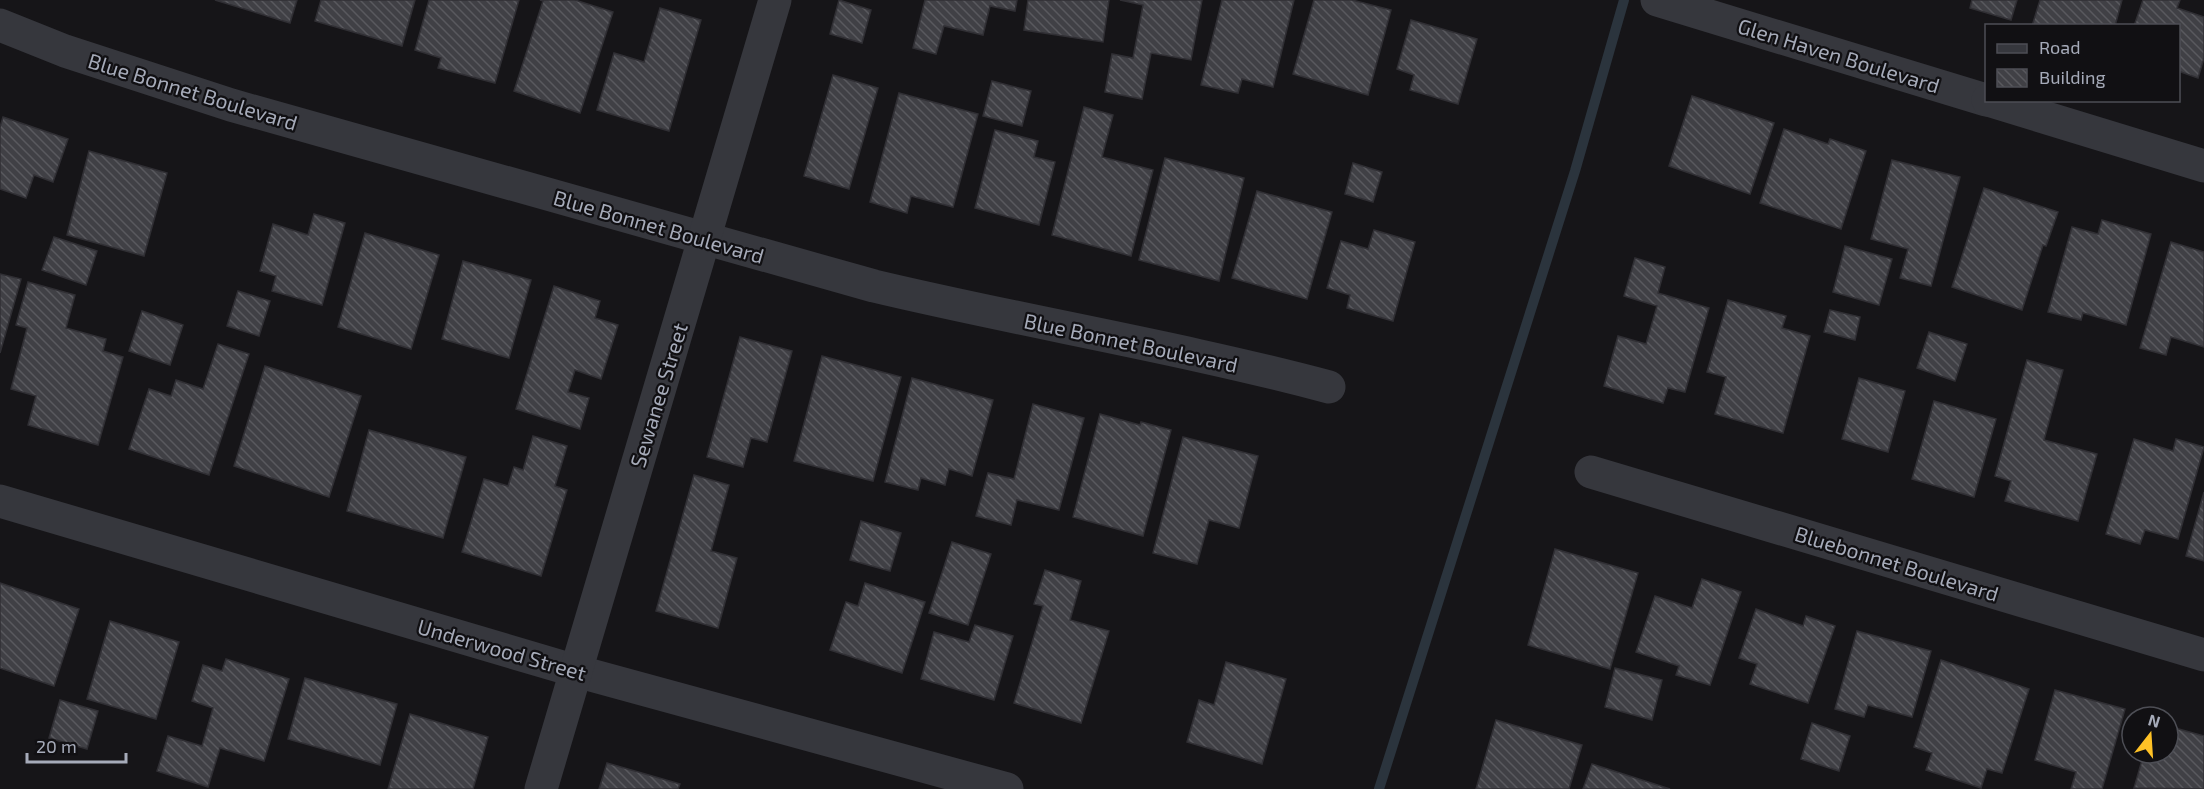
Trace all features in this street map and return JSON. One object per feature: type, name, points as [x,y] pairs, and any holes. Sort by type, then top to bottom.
[{"type":"street","name":"Sewanee Street","points":[[541,789],[776,0]]},
{"type":"street","name":"Glen Haven Boulevard","points":[[1657,0],[1985,99]]},
{"type":"street","name":"Blue Bonnet Boulevard","points":[[0,26],[65,51],[231,105],[884,289],[956,306],[1260,368],[1329,387]]},
{"type":"street","name":"Glen Haven Boulevard","points":[[1994,102],[2204,166]]},
{"type":"street","name":"Bluebonnet Boulevard","points":[[1591,472],[2204,655]]},
{"type":"street","name":"Underwood Street","points":[[0,501],[576,671],[1007,789]]},
{"type":"building","points":[[215,0],[297,0],[290,23]]},
{"type":"building","points":[[321,0],[415,0],[402,46],[315,21]]},
{"type":"building","points":[[429,0],[519,0],[495,83],[438,68],[441,58],[415,50]]},
{"type":"building","points":[[540,0],[575,0],[613,12],[580,113],[514,91],[543,1]]},
{"type":"building","points":[[839,0],[871,10],[862,43],[830,34]]},
{"type":"building","points":[[925,0],[1017,0],[1015,11],[990,6],[983,35],[944,26],[936,54],[913,48]]},
{"type":"building","points":[[1028,0],[1109,0],[1103,42],[1024,30]]},
{"type":"building","points":[[1120,0],[1202,0],[1191,60],[1151,53],[1142,99],[1105,92],[1112,54],[1133,58],[1143,5]]},
{"type":"building","points":[[1222,0],[1294,0],[1273,87],[1242,79],[1238,93],[1201,85]]},
{"type":"building","points":[[1314,0],[1352,0],[1391,10],[1368,95],[1293,74]]},
{"type":"building","points":[[1972,0],[2017,0],[2011,20],[1970,8]]},
{"type":"building","points":[[2040,0],[2122,0],[2116,24],[2033,24]]},
{"type":"building","points":[[2143,0],[2180,0],[2177,8],[2204,17],[2204,58],[2198,78],[2180,72],[2180,24],[2135,24]]},
{"type":"building","points":[[660,8],[701,20],[669,131],[597,110],[614,53],[644,62]]},
{"type":"building","points":[[1411,20],[1477,39],[1458,104],[1410,90],[1414,75],[1397,69]]},
{"type":"building","points":[[833,75],[878,88],[849,189],[804,176]]},
{"type":"building","points":[[992,81],[1031,91],[1022,126],[983,116]]},
{"type":"building","points":[[899,93],[978,114],[953,207],[911,196],[907,213],[870,202]]},
{"type":"building","points":[[1692,96],[1774,123],[1750,194],[1669,166]]},
{"type":"building","points":[[1084,107],[1113,115],[1102,157],[1153,170],[1131,256],[1052,235]]},
{"type":"building","points":[[3,117],[68,139],[53,182],[34,175],[26,198],[0,189],[0,127]]},
{"type":"building","points":[[1784,129],[1828,144],[1830,139],[1866,151],[1841,229],[1760,203]]},
{"type":"building","points":[[995,130],[1038,141],[1034,157],[1055,162],[1039,225],[975,208]]},
{"type":"building","points":[[89,151],[167,173],[144,256],[67,235]]},
{"type":"building","points":[[1165,158],[1244,178],[1219,281],[1139,260]]},
{"type":"building","points":[[1892,160],[1960,177],[1931,286],[1900,278],[1908,249],[1871,239]]},
{"type":"building","points":[[1353,163],[1382,172],[1373,202],[1345,194]]},
{"type":"building","points":[[1984,188],[2058,212],[2046,246],[2043,245],[2022,310],[1952,287]]},
{"type":"building","points":[[1257,191],[1332,212],[1307,299],[1232,278]]},
{"type":"building","points":[[314,214],[345,223],[322,305],[272,291],[276,276],[260,271],[273,224],[308,235]]},
{"type":"building","points":[[2102,220],[2151,234],[2126,325],[2083,313],[2081,320],[2048,312],[2072,227],[2098,234]]},
{"type":"building","points":[[1374,230],[1415,242],[1393,321],[1347,308],[1350,295],[1327,288],[1341,241],[1368,249]]},
{"type":"building","points":[[365,233],[439,255],[411,349],[338,327]]},
{"type":"building","points":[[54,237],[97,251],[86,285],[42,270]]},
{"type":"building","points":[[2171,242],[2204,252],[2204,347],[2171,337],[2166,355],[2140,348]]},
{"type":"building","points":[[1845,246],[1892,259],[1879,305],[1833,292]]},
{"type":"building","points":[[1635,258],[1665,267],[1658,293],[1709,308],[1685,392],[1668,388],[1663,403],[1604,386],[1618,336],[1646,344],[1657,306],[1624,296]]},
{"type":"building","points":[[463,261],[531,280],[509,358],[442,339]]},
{"type":"building","points":[[0,274],[21,279],[0,353]]},
{"type":"building","points":[[28,282],[75,295],[66,328],[106,339],[103,351],[123,357],[98,445],[28,425],[36,396],[11,389],[27,328],[16,325]]},
{"type":"building","points":[[554,286],[600,301],[595,318],[618,325],[601,379],[575,370],[568,392],[589,398],[580,429],[516,409]]},
{"type":"building","points":[[238,291],[270,301],[259,336],[227,326]]},
{"type":"building","points":[[1728,300],[1786,316],[1782,328],[1810,336],[1783,433],[1715,414],[1726,377],[1707,372]]},
{"type":"building","points":[[1830,310],[1860,317],[1855,340],[1824,332]]},
{"type":"building","points":[[142,311],[183,325],[170,365],[129,351]]},
{"type":"building","points":[[1929,332],[1967,344],[1955,381],[1917,368]]},
{"type":"building","points":[[740,337],[792,351],[767,442],[751,438],[743,467],[707,457]]},
{"type":"building","points":[[218,344],[249,354],[209,475],[129,449],[149,389],[171,396],[176,380],[203,389]]},
{"type":"building","points":[[822,356],[901,377],[873,481],[794,461]]},
{"type":"building","points":[[2027,360],[2063,370],[2044,440],[2097,454],[2078,521],[2005,501],[2011,481],[1995,476]]},
{"type":"building","points":[[265,366],[361,396],[329,497],[234,466]]},
{"type":"building","points":[[912,378],[993,400],[972,476],[949,469],[945,485],[921,478],[918,490],[885,482]]},
{"type":"building","points":[[1859,378],[1905,391],[1888,452],[1842,439]]},
{"type":"building","points":[[1934,401],[1996,419],[1974,497],[1912,479]]},
{"type":"building","points":[[1033,404],[1084,418],[1059,510],[1017,500],[1011,525],[976,516],[988,473],[1014,479]]},
{"type":"building","points":[[1100,414],[1140,425],[1141,422],[1171,430],[1143,536],[1073,517]]},
{"type":"building","points":[[369,430],[466,457],[443,538],[347,511]]},
{"type":"building","points":[[533,436],[567,446],[555,486],[567,490],[541,576],[462,552],[484,479],[508,486],[514,467],[523,470]]},
{"type":"building","points":[[1183,437],[1258,456],[1239,528],[1209,520],[1197,564],[1153,553]]},
{"type":"building","points":[[2134,439],[2173,451],[2176,439],[2204,447],[2178,539],[2145,530],[2140,544],[2106,534]]},
{"type":"building","points":[[694,475],[729,485],[711,551],[737,558],[718,628],[656,611]]},
{"type":"building","points":[[2204,492],[2204,561],[2186,556]]},
{"type":"building","points":[[861,521],[901,533],[890,571],[850,560]]},
{"type":"building","points":[[952,542],[991,554],[968,625],[929,613]]},
{"type":"building","points":[[1555,549],[1638,573],[1610,669],[1528,645]]},
{"type":"building","points":[[1045,570],[1081,581],[1070,620],[1109,631],[1081,723],[1014,703],[1043,606],[1034,604]]},
{"type":"building","points":[[1702,579],[1741,592],[1710,685],[1676,675],[1679,666],[1636,652],[1655,596],[1692,608]]},
{"type":"building","points":[[0,583],[79,609],[54,686],[0,668]]},
{"type":"building","points":[[865,583],[925,602],[902,673],[830,650],[846,602],[858,606]]},
{"type":"building","points":[[1756,609],[1803,626],[1806,616],[1835,626],[1808,703],[1750,684],[1757,664],[1739,658]]},
{"type":"building","points":[[110,621],[179,642],[156,719],[87,699]]},
{"type":"building","points":[[975,625],[1013,636],[994,700],[921,679],[934,632],[969,642]]},
{"type":"building","points":[[1857,631],[1931,651],[1912,717],[1868,705],[1864,717],[1835,709]]},
{"type":"building","points":[[226,659],[289,679],[264,761],[220,748],[208,787],[157,771],[168,736],[202,746],[213,708],[192,701],[203,665],[222,671]]},
{"type":"building","points":[[1941,660],[2029,689],[2002,773],[1987,769],[1981,788],[1926,770],[1932,753],[1914,747]]},
{"type":"building","points":[[1226,662],[1286,679],[1262,764],[1187,742],[1199,700],[1214,705]]},
{"type":"building","points":[[1615,668],[1662,680],[1652,720],[1605,707]]},
{"type":"building","points":[[305,678],[397,704],[380,765],[288,739]]},
{"type":"building","points":[[2055,690],[2120,708],[2120,726],[2102,789],[2071,789],[2076,772],[2035,760]]},
{"type":"building","points":[[60,700],[98,711],[87,749],[49,738]]},
{"type":"building","points":[[410,714],[488,737],[473,789],[388,789]]},
{"type":"building","points":[[1496,720],[1582,745],[1569,789],[1476,789]]},
{"type":"building","points":[[1812,723],[1850,736],[1839,771],[1801,759]]},
{"type":"building","points":[[2180,729],[2204,736],[2204,789],[2134,788],[2141,765],[2180,765]]},
{"type":"building","points":[[607,763],[680,784],[678,789],[599,789]]},
{"type":"building","points":[[1592,764],[1670,789],[1583,789]]},
{"type":"waterway","points":[[1379,789],[1575,171],[1624,0]]}]
